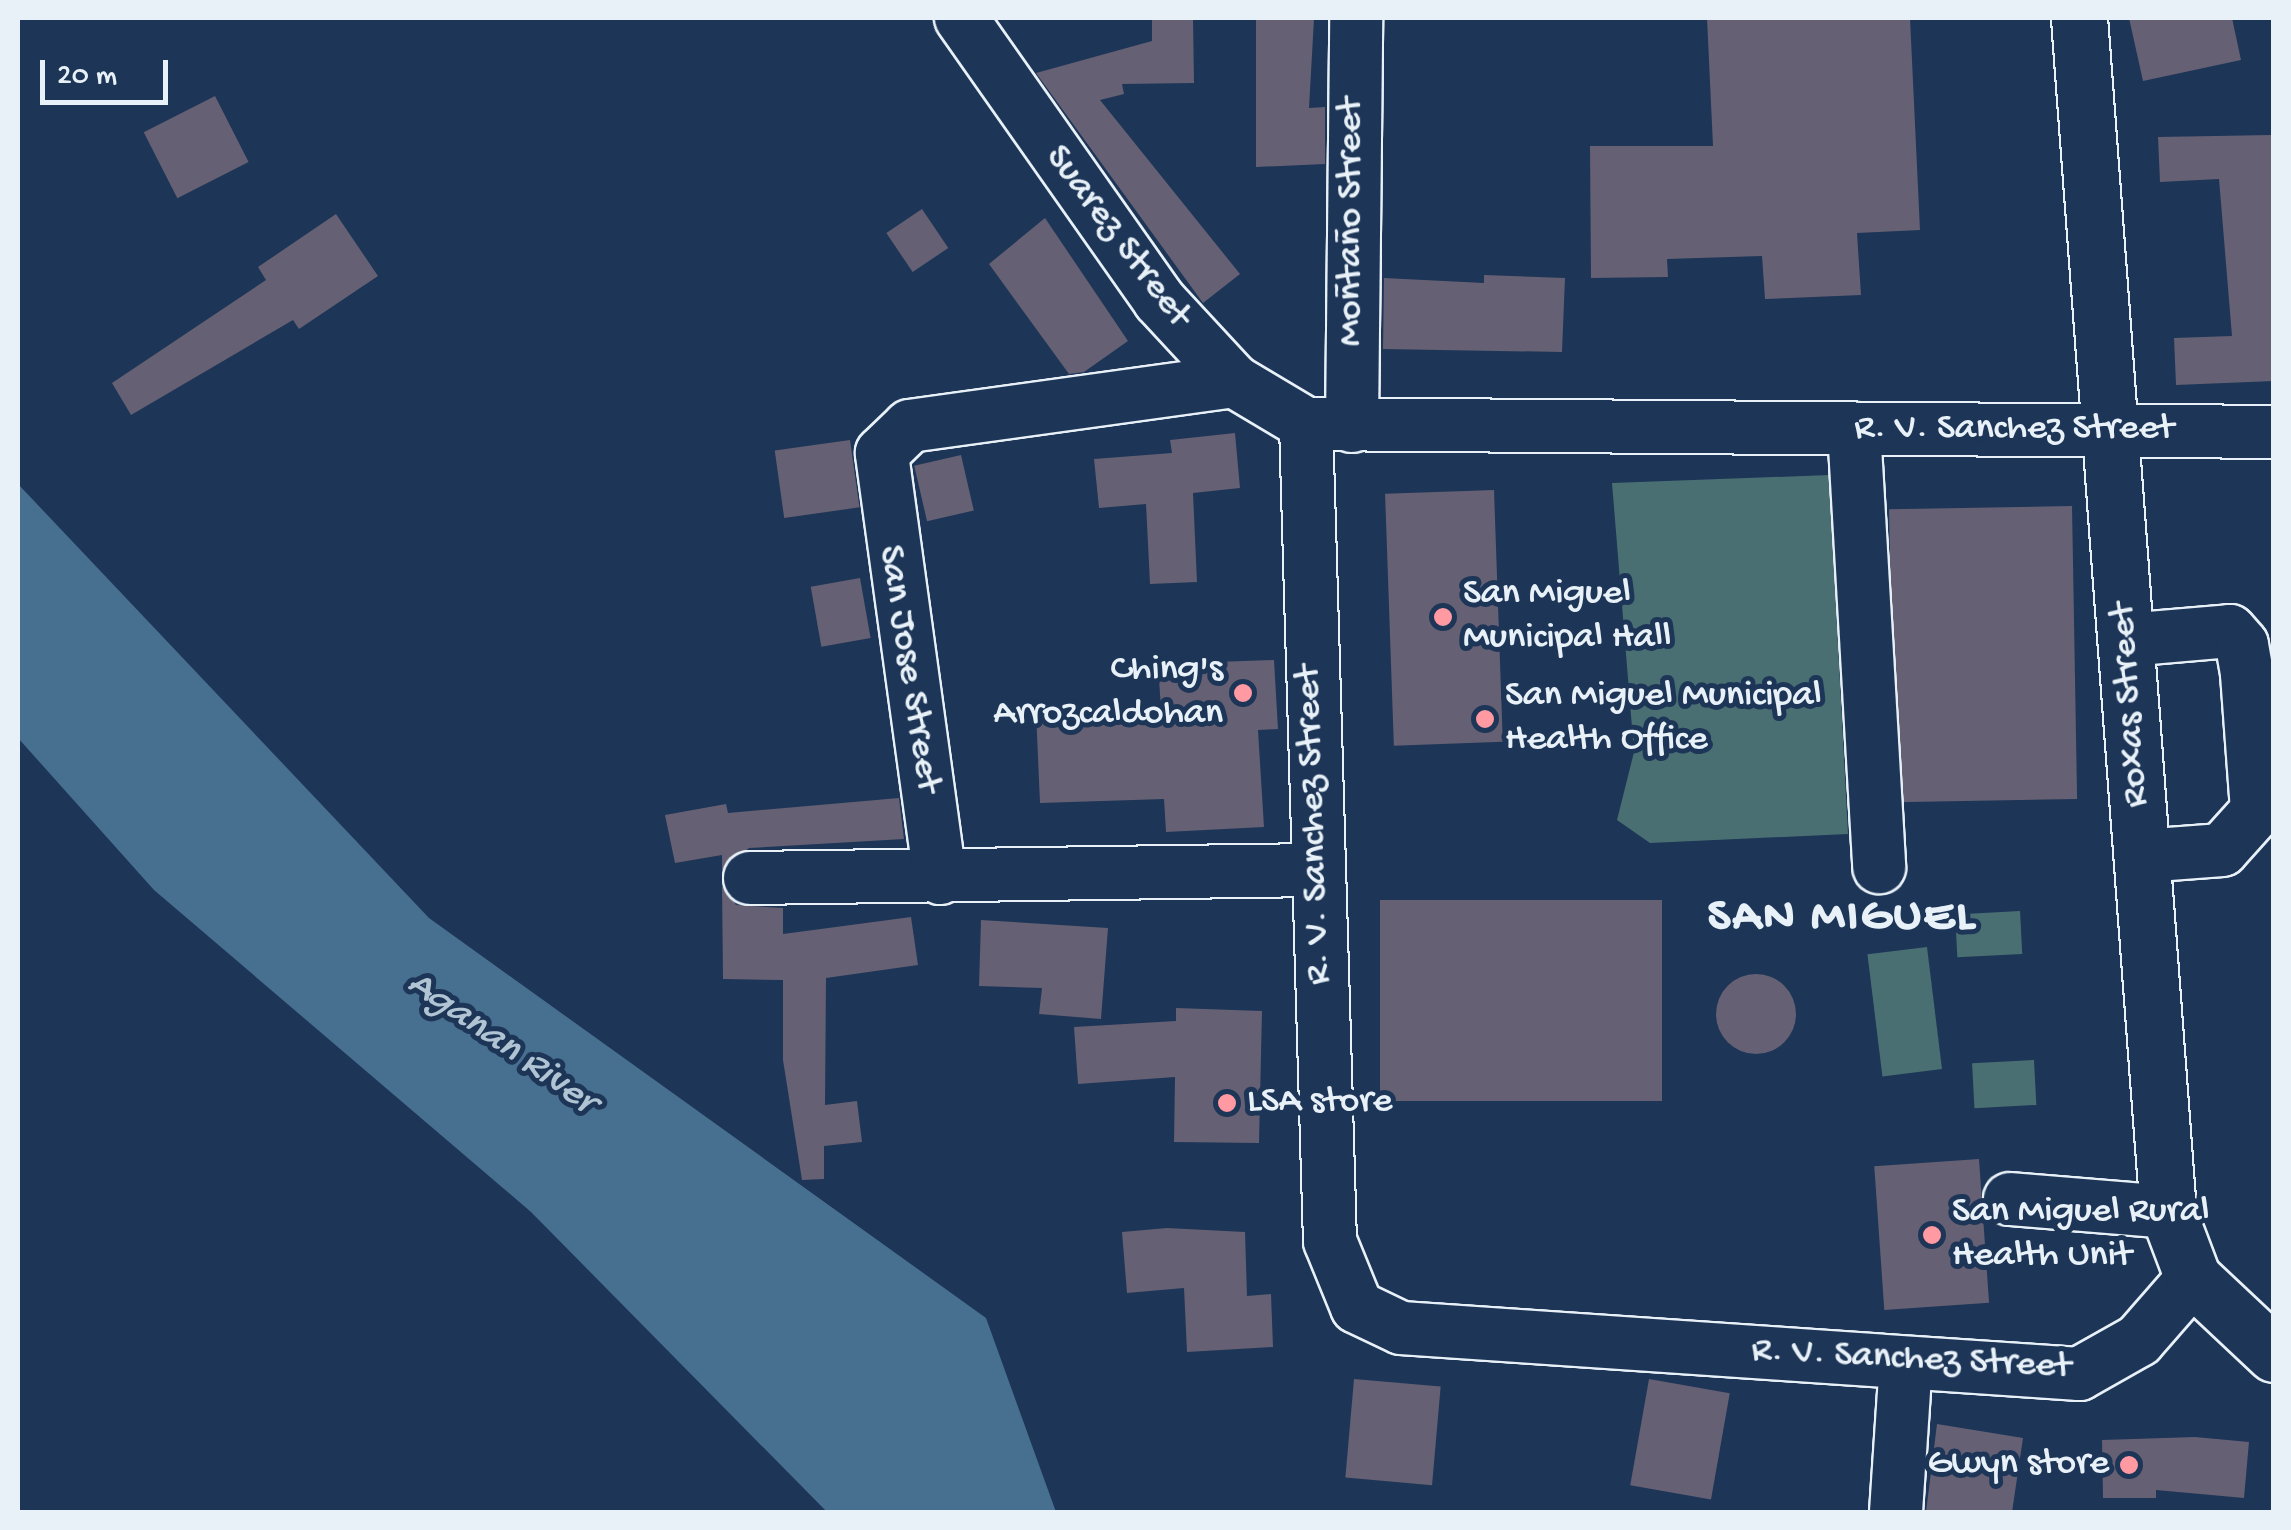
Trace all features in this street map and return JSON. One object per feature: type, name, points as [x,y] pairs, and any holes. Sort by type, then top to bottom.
[{"type":"main road","name":"Roxas Street","points":[[2079,18],[2168,1212],[2193,1278],[2274,1354]]},
{"type":"street","name":"Suarez Street","points":[[961,18],[1158,300],[1234,381],[1329,425]]},
{"type":"street","name":"Moñtaño Street","points":[[1329,425],[1356,18]]},
{"type":"street","name":"San Jose Street","points":[[940,878],[882,453],[910,426],[1234,381]]},
{"type":"street","name":"R. V. Sanchez Street","points":[[2193,1278],[2139,1340],[2079,1374],[1400,1328],[1357,1307],[1330,1241],[1314,870],[1329,425],[2274,432]]},
{"type":"street","points":[[1854,429],[1879,867]]},
{"type":"street","points":[[2126,640],[2209,630],[2238,638],[2257,811],[2232,844],[2142,856]]},
{"type":"street","points":[[750,878],[1314,870]]},
{"type":"street","points":[[2010,1199],[2168,1212]]},
{"type":"street","points":[[1896,1512],[1906,1364]]},
{"type":"green space","points":[[1829,475],[1848,834],[1650,843],[1617,820],[1634,752],[1612,483]]},
{"type":"green space","points":[[2020,911],[2022,954],[1957,957],[1955,914]]},
{"type":"green space","points":[[1927,947],[1942,1069],[1882,1076],[1867,954]]},
{"type":"green space","points":[[2034,1060],[2036,1105],[1974,1108],[1972,1063]]},
{"type":"water","name":"Aganan River","points":[[18,484],[429,918],[986,1318],[1056,1512],[827,1512],[531,1212],[154,890],[18,738]]},
{"type":"building","points":[[1152,18],[1193,18],[1194,83],[1122,84],[1124,94],[1100,100],[1240,274],[1203,303],[1036,73],[1152,41]]},
{"type":"building","points":[[1256,18],[1314,19],[1309,108],[1325,107],[1325,164],[1256,167]]},
{"type":"building","points":[[1707,18],[1910,18],[1920,230],[1857,233],[1861,295],[1765,299],[1762,256],[1667,259],[1668,277],[1591,278],[1590,146],[1713,146]]},
{"type":"building","points":[[2129,18],[2232,18],[2241,60],[2143,81]]},
{"type":"building","points":[[215,96],[249,162],[177,198],[144,132]]},
{"type":"building","points":[[2271,135],[2274,381],[2176,385],[2174,338],[2232,336],[2219,179],[2160,182],[2158,137]]},
{"type":"building","points":[[922,209],[948,248],[913,272],[886,233]]},
{"type":"building","points":[[336,214],[378,276],[299,329],[293,320],[131,415],[112,383],[266,280],[258,267]]},
{"type":"building","points":[[1045,218],[1128,341],[1084,372],[1069,374],[989,264]]},
{"type":"building","points":[[1484,275],[1565,278],[1562,352],[1383,349],[1384,278],[1484,283]]},
{"type":"building","points":[[1235,433],[1240,488],[1193,493],[1197,582],[1150,584],[1146,504],[1099,508],[1094,459],[1172,453],[1170,440]]},
{"type":"building","points":[[850,440],[859,507],[784,518],[775,451]]},
{"type":"building","points":[[961,455],[974,511],[927,521],[914,466]]},
{"type":"building","name":"San Miguel Municipal Hall","points":[[1494,490],[1503,742],[1394,746],[1385,494]]},
{"type":"building","points":[[2072,506],[2077,799],[1894,802],[1889,509]]},
{"type":"building","points":[[860,578],[871,638],[821,647],[811,587]]},
{"type":"building","points":[[1274,660],[1278,729],[1258,730],[1264,827],[1166,832],[1164,799],[1040,803],[1036,712],[1161,709],[1158,664]]},
{"type":"building","points":[[899,798],[904,839],[749,848],[722,870],[722,855],[675,863],[665,815],[726,804],[728,813]]},
{"type":"building","points":[[722,886],[736,905],[783,908],[783,934],[911,917],[918,965],[826,978],[825,1105],[857,1101],[862,1142],[824,1146],[824,1179],[802,1180],[783,1060],[783,980],[723,979]]},
{"type":"building","points":[[1380,900],[1662,900],[1662,1101],[1380,1101]]},
{"type":"building","points":[[981,920],[1108,928],[1101,1019],[1039,1014],[1042,988],[979,986]]},
{"type":"building","points":[[1748,974],[1764,974],[1785,985],[1796,1014],[1785,1043],[1764,1054],[1748,1054],[1734,1048],[1722,1036],[1716,1022],[1716,1006],[1722,992],[1734,980]]},
{"type":"building","points":[[1176,1008],[1262,1011],[1259,1143],[1174,1142],[1175,1077],[1078,1084],[1074,1027],[1176,1021]]},
{"type":"building","name":"San Miguel Rural Health Unit","points":[[1979,1159],[1989,1303],[1884,1310],[1874,1166]]},
{"type":"building","points":[[1167,1228],[1245,1232],[1247,1296],[1271,1294],[1273,1347],[1187,1352],[1184,1288],[1127,1293],[1122,1232]]},
{"type":"building","points":[[1354,1379],[1441,1387],[1432,1485],[1345,1478]]},
{"type":"building","points":[[1649,1379],[1730,1393],[1711,1500],[1630,1485]]},
{"type":"building","points":[[1937,1424],[2023,1438],[2012,1512],[1926,1512]]},
{"type":"building","points":[[2195,1437],[2249,1442],[2244,1498],[2156,1490],[2156,1498],[2103,1498],[2102,1440]]},
{"type":"place","name":"San Miguel Municipal Hall","points":[[1443,617]]},
{"type":"place","name":"Ching's Arrozcaldohan","points":[[1243,693]]},
{"type":"place","name":"San Miguel Municipal Health Office","points":[[1485,719]]},
{"type":"place","name":"LSA store","points":[[1227,1103]]},
{"type":"place","name":"San Miguel Rural Health Unit","points":[[1932,1235]]},
{"type":"place","name":"Gwyn store","points":[[2129,1465]]},
{"type":"district","name":"SAN MIGUEL","points":[[1842,919]]}]
